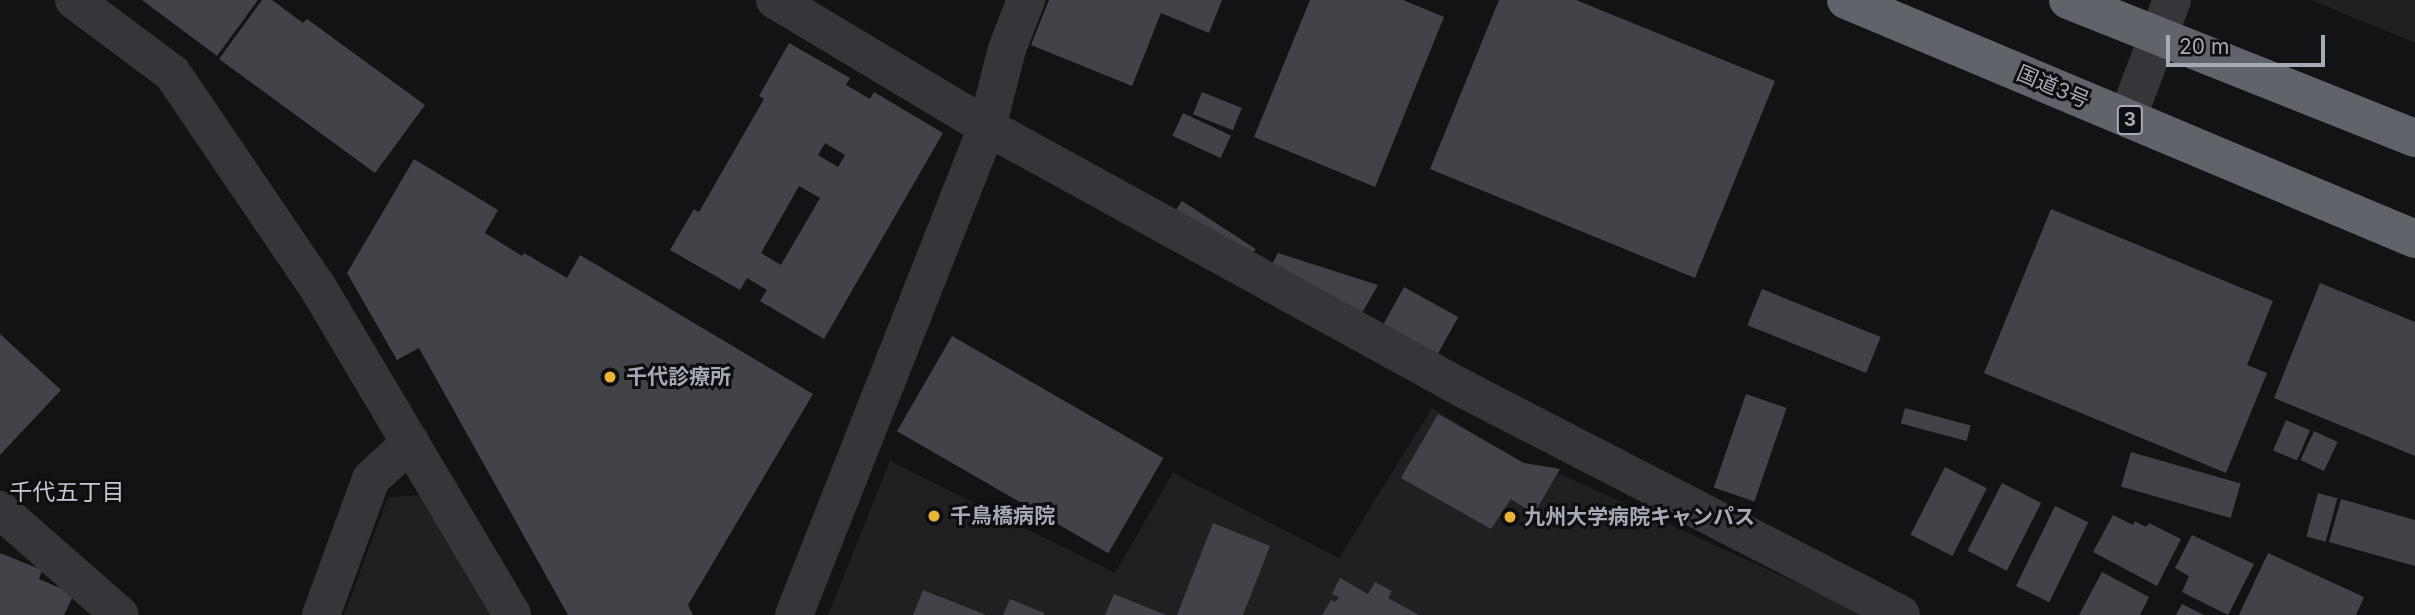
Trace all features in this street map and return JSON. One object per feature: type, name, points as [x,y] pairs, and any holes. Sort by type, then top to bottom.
[{"type":"highway","name":"国道3号","points":[[1846,0],[2415,239]]},
{"type":"highway","points":[[2068,0],[2415,138]]},
{"type":"street","points":[[74,0],[172,73],[317,286],[512,615]]},
{"type":"street","points":[[775,0],[987,127],[1460,387],[1901,615]]},
{"type":"street","points":[[794,615],[987,127],[1007,49],[1026,0]]},
{"type":"street","points":[[2127,118],[2172,0]]},
{"type":"street","points":[[321,615],[371,480],[411,442]]},
{"type":"street","points":[[0,510],[120,615]]},
{"type":"shaded area","points":[[2311,0],[2415,0],[2415,43]]},
{"type":"shaded area","points":[[1432,408],[1522,463],[1565,476],[1866,615],[828,615],[890,461],[1115,573],[1173,473],[1339,558]]},
{"type":"shaded area","points":[[426,495],[494,615],[344,615],[388,497]]},
{"type":"building","points":[[142,0],[258,0],[217,56]]},
{"type":"building","points":[[262,0],[272,0],[303,23],[307,19],[425,105],[375,173],[219,59]]},
{"type":"building","points":[[1049,0],[1222,0],[1209,33],[1161,13],[1132,86],[1031,45]]},
{"type":"building","points":[[1310,0],[1403,0],[1444,17],[1375,187],[1254,137]]},
{"type":"building","points":[[1499,0],[1576,0],[1775,81],[1695,278],[1430,169]]},
{"type":"building","points":[[789,43],[850,78],[846,85],[870,99],[874,92],[943,133],[824,339],[760,301],[767,290],[747,278],[740,290],[670,250],[694,209],[699,212],[764,99],[759,96]],"holes":[[[825,143],[845,155],[838,167],[818,155]],[[799,186],[820,198],[781,265],[761,253]]]},
{"type":"building","points":[[1202,92],[1242,108],[1233,130],[1193,114]]},
{"type":"building","points":[[1183,113],[1231,135],[1220,158],[1172,136]]},
{"type":"building","name":"千代診療所","points":[[414,159],[498,210],[485,233],[522,256],[524,253],[567,278],[580,255],[813,394],[688,605],[693,615],[568,615],[419,348],[397,360],[347,273]]},
{"type":"building","points":[[1182,201],[1256,249],[1248,262],[1174,214]]},
{"type":"building","points":[[2051,209],[2273,301],[2247,365],[2267,373],[2226,473],[1984,373]]},
{"type":"building","points":[[1278,253],[1378,285],[1359,318],[1270,268]]},
{"type":"building","points":[[2320,283],[2415,322],[2415,456],[2274,398]]},
{"type":"building","points":[[1404,287],[1458,317],[1434,361],[1380,331]]},
{"type":"building","points":[[1762,289],[1881,337],[1866,373],[1747,325]]},
{"type":"building","points":[[0,334],[61,390],[0,455]]},
{"type":"building","points":[[952,336],[1163,458],[1108,553],[897,431]]},
{"type":"building","points":[[1746,394],[1787,408],[1754,502],[1714,488]]},
{"type":"building","points":[[1905,408],[1971,426],[1967,441],[1901,423]]},
{"type":"building","points":[[1438,414],[1524,463],[1560,469],[1534,514],[1511,499],[1491,529],[1401,478]]},
{"type":"building","points":[[2286,420],[2310,430],[2297,461],[2273,450]]},
{"type":"building","points":[[2314,431],[2338,442],[2324,471],[2300,460]]},
{"type":"building","points":[[2131,452],[2241,483],[2231,518],[2121,487]]},
{"type":"building","points":[[1945,467],[1987,488],[1952,556],[1910,535]]},
{"type":"building","points":[[2002,483],[2041,503],[2007,571],[1967,551]]},
{"type":"building","points":[[2318,493],[2337,498],[2326,542],[2306,536]]},
{"type":"building","points":[[2341,499],[2415,520],[2415,566],[2329,542]]},
{"type":"building","points":[[2055,506],[2088,522],[2049,602],[2016,586]]},
{"type":"building","points":[[2113,515],[2133,525],[2135,521],[2146,527],[2149,523],[2181,539],[2157,586],[2093,552]]},
{"type":"building","points":[[1213,523],[1270,546],[1243,615],[1177,615]]},
{"type":"building","points":[[2192,535],[2254,564],[2228,615],[2182,592],[2189,576],[2175,568]]},
{"type":"building","points":[[0,553],[42,570],[39,579],[74,594],[64,615],[0,615]]},
{"type":"building","points":[[2268,553],[2364,597],[2356,615],[2239,615]]},
{"type":"building","points":[[2102,572],[2149,597],[2140,615],[2079,615]]},
{"type":"building","points":[[1340,578],[1368,594],[1375,582],[1392,591],[1388,598],[1419,615],[1322,615],[1331,600],[1335,602],[1339,597],[1332,594]]},
{"type":"building","points":[[923,590],[986,615],[913,615]]},
{"type":"building","points":[[1114,594],[1166,615],[1105,615]]},
{"type":"building","points":[[1010,599],[1044,613],[1044,615],[1003,615]]},
{"type":"building","points":[[2182,604],[2204,615],[2176,615]]},
{"type":"place","name":"千代診療所","points":[[610,377]]},
{"type":"place","name":"千鳥橋病院","points":[[934,516]]},
{"type":"place","name":"九州大学病院キャンパス","points":[[1510,517]]},
{"type":"district","name":"千代五丁目","points":[[67,492]]}]
